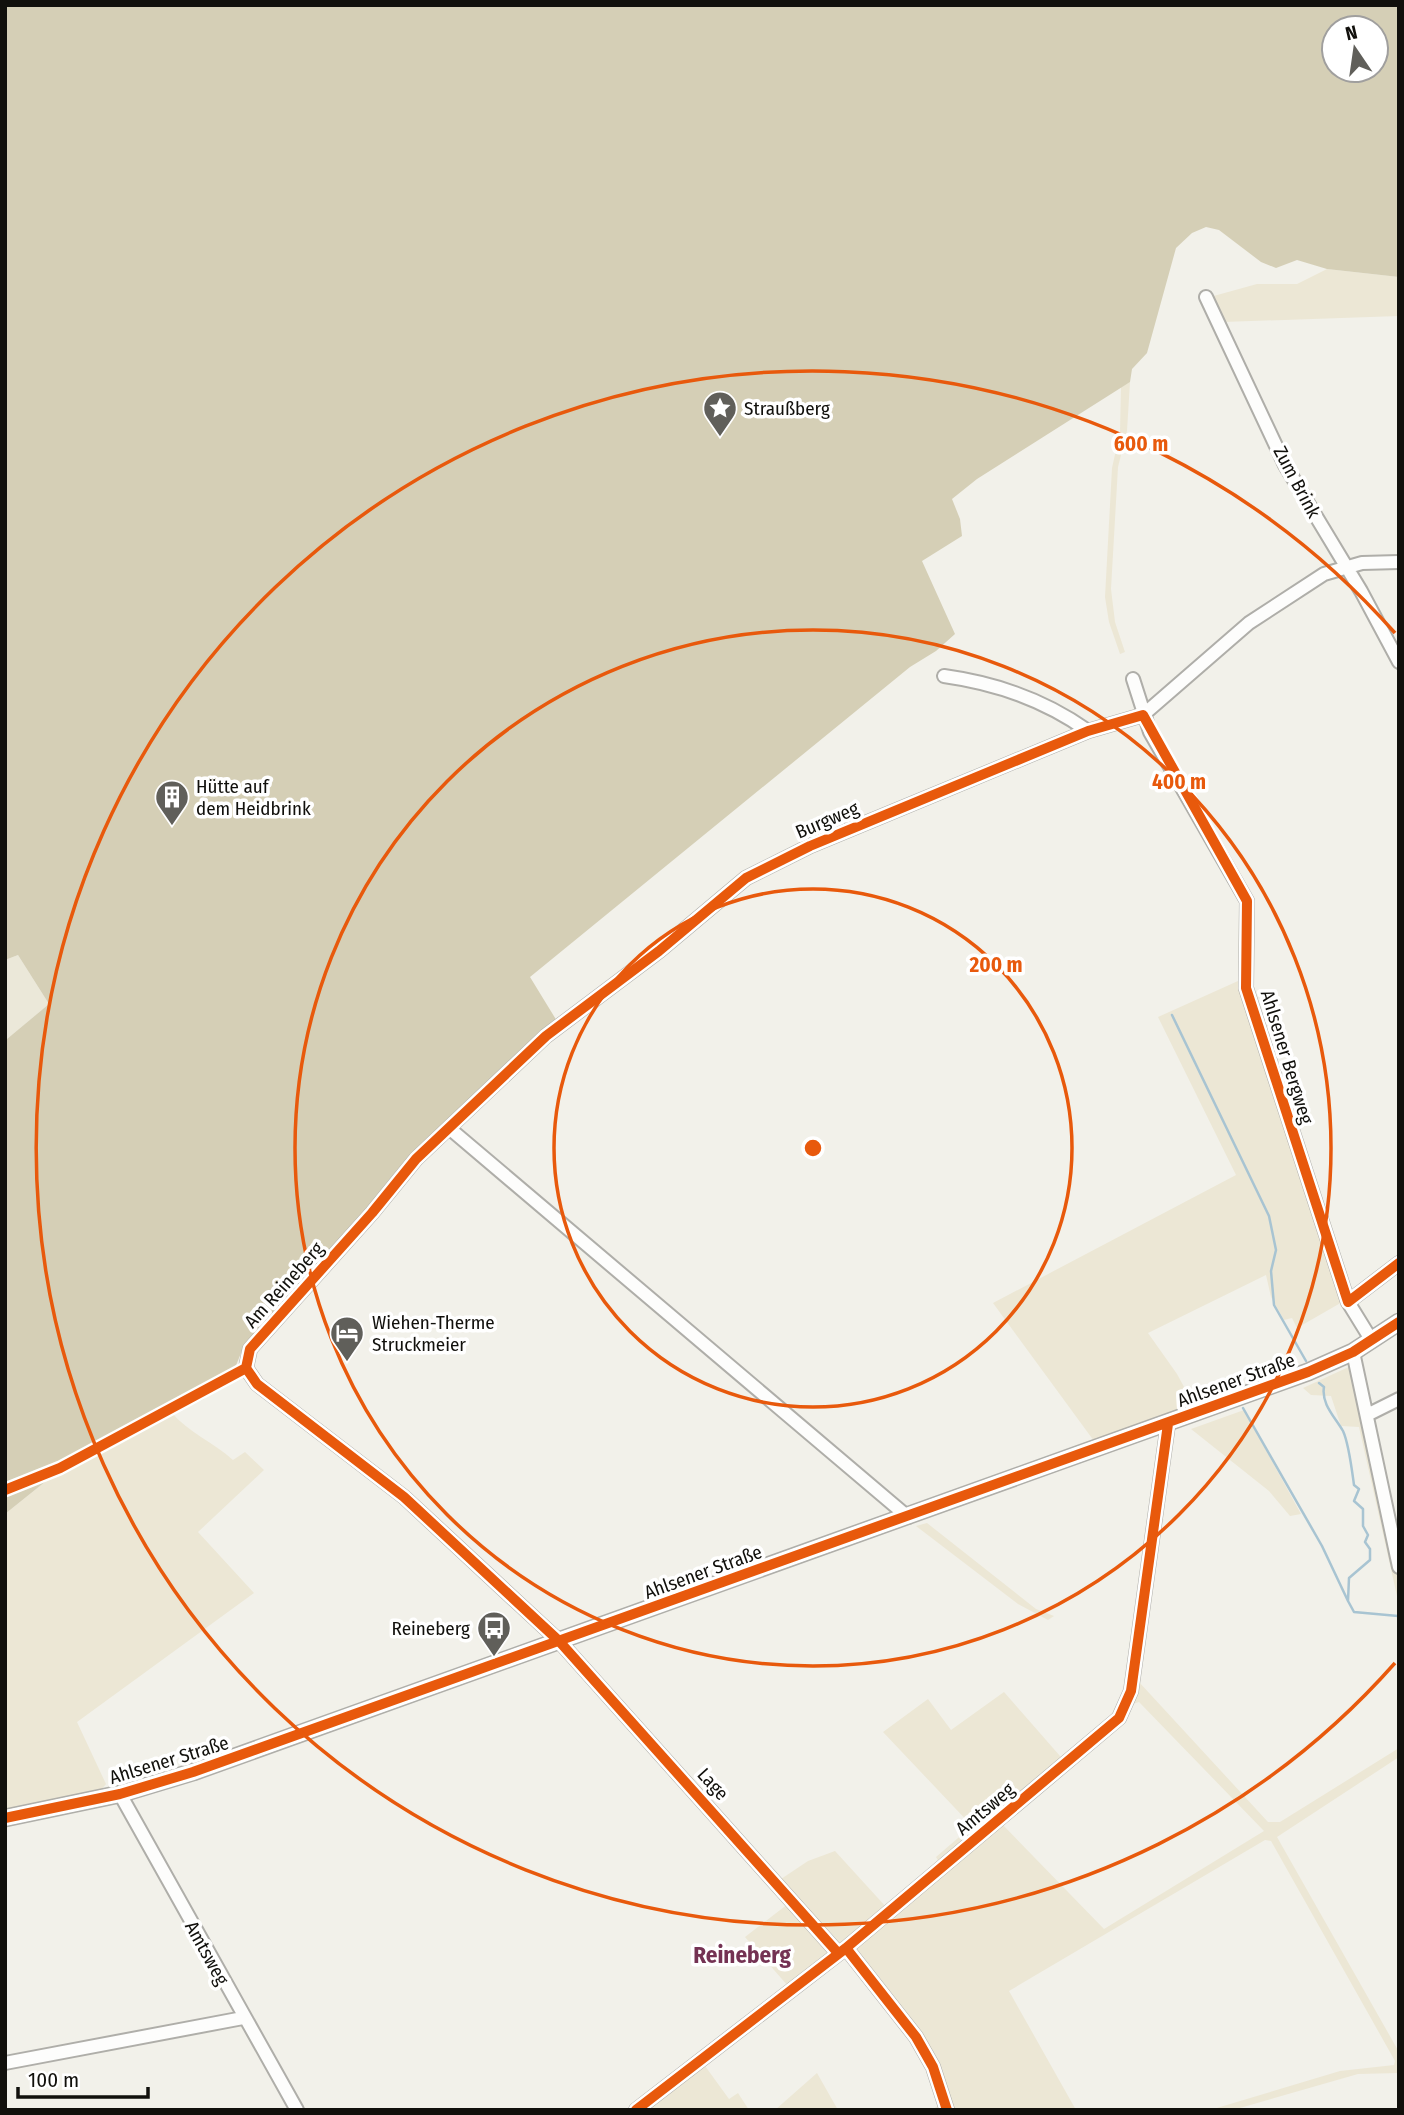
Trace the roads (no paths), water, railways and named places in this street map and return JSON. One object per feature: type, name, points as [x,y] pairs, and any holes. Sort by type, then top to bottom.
[{"type":"main road","name":"Ahlsener Straße","points":[[5,1818],[120,1794],[193,1772],[1308,1373],[1353,1352],[1399,1322]]},
{"type":"street","name":"Zum Brink","points":[[1206,297],[1286,465],[1399,662]]},
{"type":"street","name":"Burgweg","points":[[562,1027],[746,878],[771,864],[1088,731],[1143,715],[1248,622],[1324,575],[1346,567],[1399,562]]},
{"type":"street","points":[[944,676],[990,684],[1070,718],[1088,731]]},
{"type":"street","name":"Ahlsener Bergweg","points":[[1133,679],[1143,715],[1247,901],[1246,988],[1348,1302],[1371,1341]]},
{"type":"street","name":"Am Reineberg","points":[[559,1641],[404,1497],[272,1397],[246,1368],[250,1349],[372,1213],[416,1159],[546,1036],[562,1027]]},
{"type":"street","points":[[449,1129],[908,1517]]},
{"type":"street","points":[[1348,1302],[1399,1263]]},
{"type":"street","points":[[1353,1352],[1394,1521],[1399,1567]]},
{"type":"street","points":[[1367,1415],[1399,1399]]},
{"type":"street","name":"Amtsweg","points":[[636,2110],[842,1950],[1123,1713],[1131,1691],[1143,1620],[1153,1515],[1168,1424]]},
{"type":"street","name":"Lage","points":[[559,1641],[842,1950],[916,2036],[933,2067],[947,2110]]},
{"type":"street","name":"Amtsweg","points":[[120,1794],[243,2018],[297,2110]]},
{"type":"street","points":[[5,2063],[243,2018]]},
{"type":"waterway","points":[[1172,1015],[1269,1216],[1276,1250],[1271,1271],[1274,1305],[1306,1361]]},
{"type":"waterway","points":[[1319,1383],[1324,1387],[1327,1405],[1345,1436],[1354,1485],[1359,1489],[1354,1501],[1363,1509],[1363,1526],[1368,1535],[1365,1542],[1370,1549],[1370,1560],[1349,1578],[1348,1601],[1354,1612],[1398,1616]]},
{"type":"waterway","points":[[1243,1408],[1322,1546],[1348,1601]]},
{"type":"place","name":"Straußberg","points":[[720,438]]},
{"type":"place","name":"Hütte auf dem Heidbrink","points":[[172,827]]},
{"type":"place","name":"Wiehen-Therme Struckmeier","points":[[347,1363]]},
{"type":"place","name":"Reineberg","points":[[494,1658]]},
{"type":"district","name":"Reineberg","points":[[742,1955]]}]
